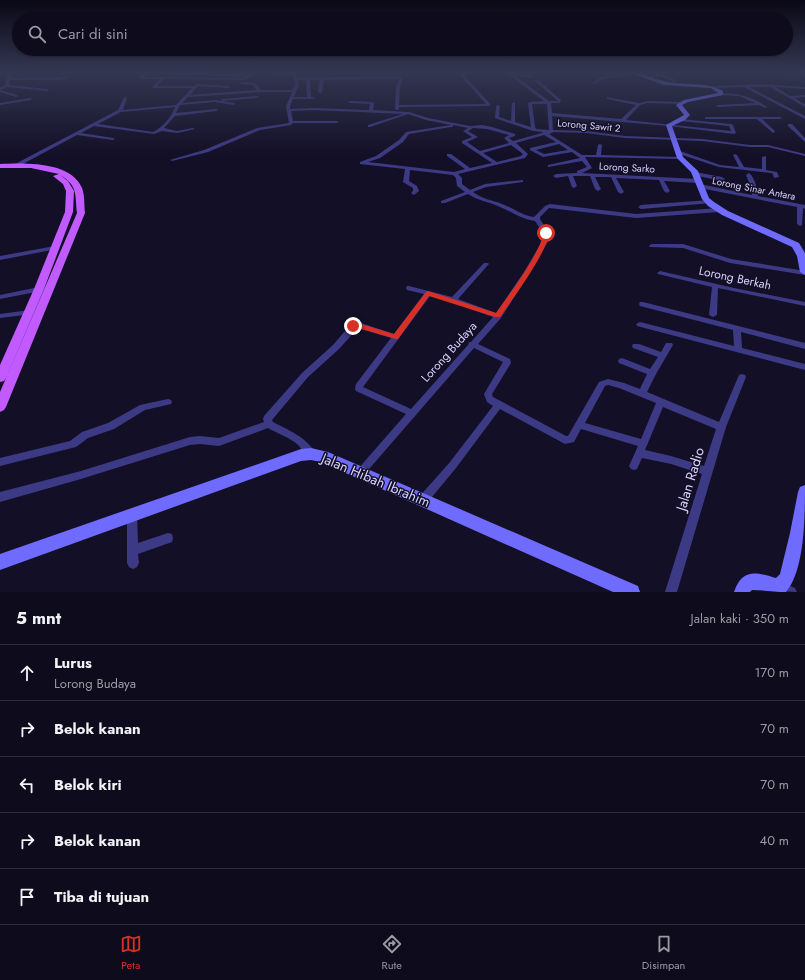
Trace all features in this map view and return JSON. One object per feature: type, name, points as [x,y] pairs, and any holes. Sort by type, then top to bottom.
[{"type":"main road","points":[[0,167],[17,165],[47,169],[66,174],[74,180],[78,188],[81,213],[0,407]]},
{"type":"main road","points":[[0,167],[41,172],[59,177],[66,183],[70,190],[71,200],[69,212],[40,289],[0,378]]},
{"type":"main road","points":[[31,308],[44,303]]},
{"type":"street","points":[[0,104],[30,100]]},
{"type":"street","points":[[120,111],[124,100]]},
{"type":"street","points":[[94,125],[154,133],[160,129],[173,115],[178,105],[183,100]]},
{"type":"street","points":[[17,165],[120,111],[229,100]]},
{"type":"street","points":[[291,100],[288,110],[291,122]]},
{"type":"street","points":[[397,100],[397,109]]},
{"type":"street","points":[[288,110],[371,110],[489,105],[485,100]]},
{"type":"street","points":[[545,100],[548,102],[548,133]]},
{"type":"street","points":[[535,130],[533,127],[530,103],[560,102],[557,100]]},
{"type":"street","points":[[616,100],[639,104],[648,102],[681,103],[697,100]]},
{"type":"street","points":[[733,100],[743,105]]},
{"type":"street","points":[[751,100],[765,107]]},
{"type":"street","points":[[772,100],[805,118]]},
{"type":"street","points":[[794,100],[805,106]]},
{"type":"street","points":[[215,101],[233,104]]},
{"type":"street","points":[[350,102],[372,103],[371,110]]},
{"type":"street","points":[[514,103],[514,123]]},
{"type":"street","points":[[669,125],[687,115],[679,105],[681,103]]},
{"type":"street","points":[[623,120],[639,104]]},
{"type":"street","points":[[718,106],[760,104]]},
{"type":"street","points":[[498,106],[497,118],[548,133],[559,143],[582,158],[590,168],[571,174],[574,186]]},
{"type":"street","points":[[397,109],[425,119],[471,127],[479,126],[506,132],[513,136],[506,138],[526,154],[526,156],[468,169],[456,174],[362,163],[378,157],[401,141],[408,134],[458,125]]},
{"type":"street","points":[[173,115],[216,110]]},
{"type":"street","points":[[370,126],[408,113]]},
{"type":"street","points":[[549,114],[623,120],[734,133]]},
{"type":"street","points":[[758,118],[773,132]]},
{"type":"street","points":[[682,119],[780,118]]},
{"type":"street","points":[[682,119],[731,125],[734,133],[734,144]]},
{"type":"street","points":[[172,160],[206,152],[257,130],[292,124],[291,122],[337,122]]},
{"type":"street","points":[[652,246],[683,246],[730,261],[805,272],[804,256],[792,243],[719,210],[710,202],[698,180],[679,155],[669,125]]},
{"type":"street","points":[[790,125],[805,141]]},
{"type":"street","points":[[471,127],[465,131],[476,137],[464,142],[481,152],[495,163]]},
{"type":"street","points":[[160,129],[177,132],[193,129]]},
{"type":"street","points":[[481,152],[548,133]]},
{"type":"street","name":"Lorong Sawit 2","points":[[548,133],[674,140],[702,140],[775,147],[805,155]]},
{"type":"street","points":[[77,134],[113,139]]},
{"type":"street","points":[[559,143],[532,150],[543,156],[572,151]]},
{"type":"street","points":[[598,156],[600,145]]},
{"type":"street","points":[[735,154],[742,168]]},
{"type":"street","points":[[449,155],[468,169]]},
{"type":"street","points":[[550,166],[582,158],[598,156],[679,155],[716,165],[764,170],[774,173],[776,177]]},
{"type":"street","points":[[764,157],[764,170]]},
{"type":"street","points":[[408,168],[406,182],[416,187],[416,191],[414,193]]},
{"type":"street","points":[[456,174],[459,178],[459,185],[468,192],[484,200],[499,204],[528,218],[537,219],[536,217],[550,206],[636,216],[719,210]]},
{"type":"street","name":"Lorong Sarko","points":[[556,176],[571,174],[698,180]]},
{"type":"street","points":[[592,175],[598,188]]},
{"type":"street","points":[[749,175],[754,187],[755,197]]},
{"type":"street","points":[[613,176],[621,192]]},
{"type":"street","points":[[660,178],[667,191]]},
{"type":"street","points":[[698,180],[722,179]]},
{"type":"street","name":"Lorong Sinar Antara","points":[[698,180],[755,197],[802,206]]},
{"type":"street","points":[[444,202],[490,185],[521,181]]},
{"type":"street","points":[[641,208],[710,202]]},
{"type":"street","points":[[800,224],[802,206]]},
{"type":"street","name":"Lorong Budaya","points":[[360,473],[498,316],[547,238],[546,233],[537,219]]},
{"type":"street","points":[[0,258],[55,248]]},
{"type":"street","points":[[453,300],[486,264]]},
{"type":"street","name":"Lorong Berkah","points":[[660,273],[715,286],[805,304]]},
{"type":"street","points":[[713,315],[715,286]]},
{"type":"street","points":[[409,288],[453,300],[498,316]]},
{"type":"street","points":[[0,297],[40,289]]},
{"type":"street","points":[[412,413],[363,391],[359,387],[428,293]]},
{"type":"street","points":[[643,304],[805,346]]},
{"type":"street","points":[[0,316],[31,308]]},
{"type":"street","points":[[640,324],[805,367]]},
{"type":"street","points":[[269,424],[267,421],[269,417],[305,375],[336,347],[353,326],[358,325],[396,337]]},
{"type":"street","points":[[737,328],[738,349]]},
{"type":"street","points":[[472,344],[507,361],[488,394],[492,402],[499,404],[565,440],[571,439],[602,384],[608,382],[615,383],[721,427]]},
{"type":"street","points":[[642,394],[652,373],[670,345]]},
{"type":"street","points":[[636,346],[663,356]]},
{"type":"street","points":[[622,361],[652,373]]},
{"type":"street","name":"Jalan Radio","points":[[671,592],[721,427],[742,376]]},
{"type":"street","points":[[0,462],[73,444],[85,435],[111,426],[143,407],[168,402]]},
{"type":"street","points":[[634,466],[661,402]]},
{"type":"street","points":[[422,500],[453,465],[499,404]]},
{"type":"street","points":[[0,497],[81,475],[190,441],[200,440],[219,442],[269,424],[300,441],[311,454]]},
{"type":"street","points":[[580,425],[671,460],[707,471]]},
{"type":"street","name":"Jalan Hibah Ibrahim","points":[[0,562],[301,455],[311,454],[323,456],[632,592]]},
{"type":"street","points":[[742,592],[743,587],[747,582],[754,581],[785,590],[798,533],[805,492]]},
{"type":"street","points":[[132,514],[134,563]]},
{"type":"street","points":[[134,550],[168,538]]},
{"type":"route","points":[[353,326],[358,325],[396,337],[428,293],[498,316],[511,298],[546,240],[546,233]]}]
